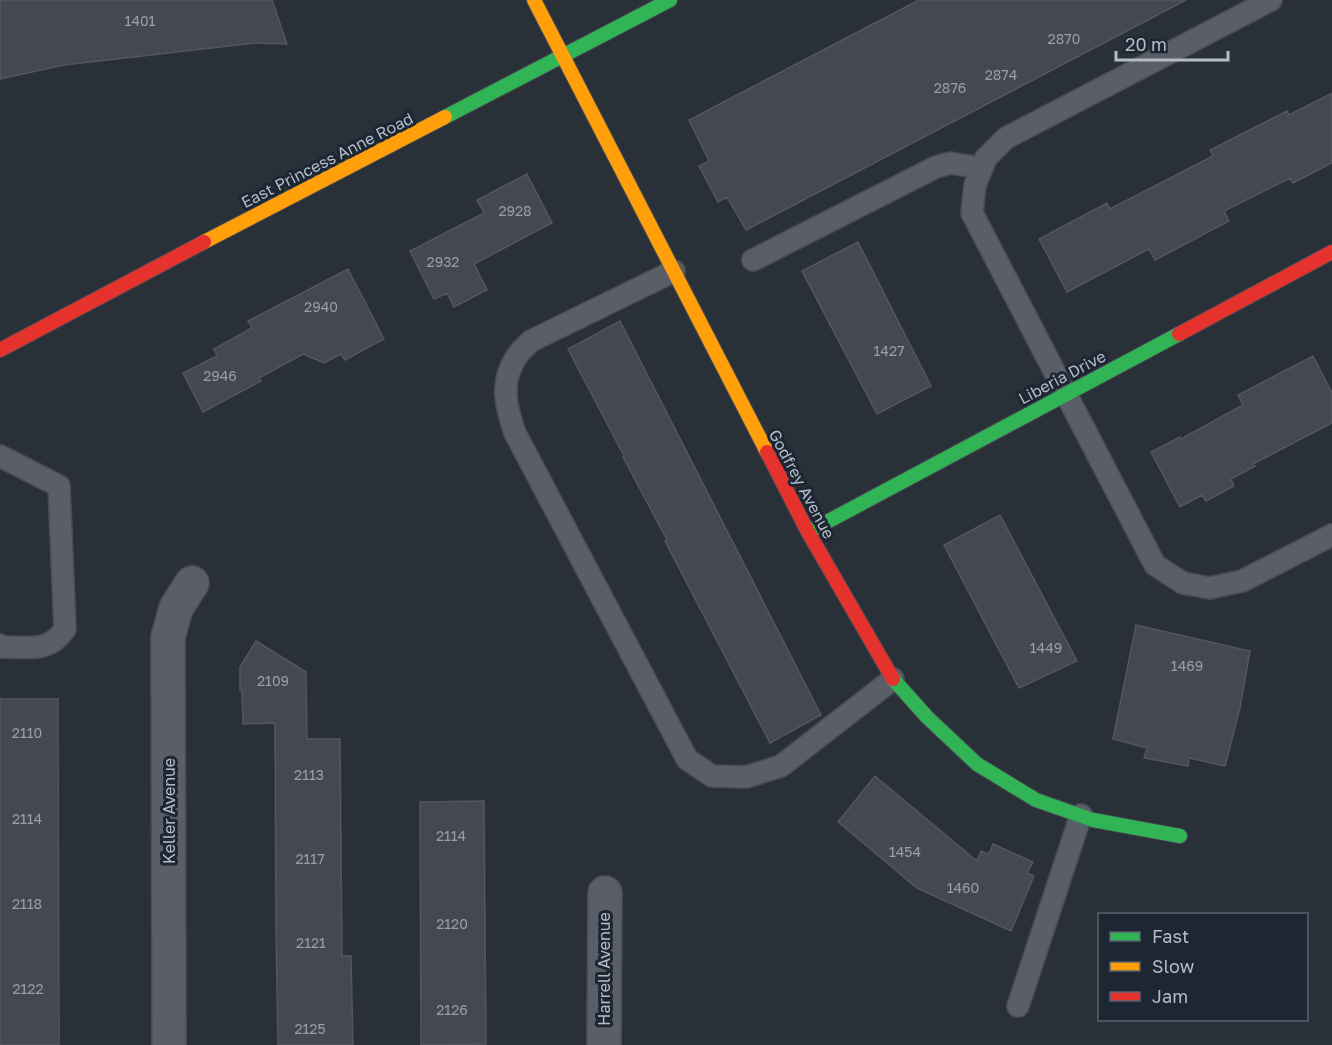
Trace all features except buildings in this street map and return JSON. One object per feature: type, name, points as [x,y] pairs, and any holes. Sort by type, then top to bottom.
[{"type":"street","name":"Godfrey Avenue","points":[[534,0],[808,532],[893,679],[927,717],[977,764],[1036,800],[1093,820],[1180,837]]},
{"type":"street","name":"East Princess Anne Road","points":[[0,350],[670,0]]},
{"type":"street","name":"Liberia Drive","points":[[808,532],[1332,252]]},
{"type":"street","name":"Keller Avenue","points":[[169,1045],[168,637],[176,608],[192,583]]},
{"type":"street","name":"Harrell Avenue","points":[[604,894],[604,1045]]},
{"type":"lane","points":[[1271,0],[1006,138],[986,158],[981,168],[975,185],[972,213],[1155,565],[1184,583],[1210,588],[1242,581],[1332,535]]},
{"type":"lane","points":[[753,260],[936,167],[950,163],[981,168]]},
{"type":"lane","points":[[674,271],[531,341],[515,358],[506,384],[507,409],[515,433],[687,759],[712,776],[746,777],[781,766],[893,679]]},
{"type":"lane","points":[[0,456],[59,486],[65,628],[59,639],[46,646],[3,647],[0,645]]},
{"type":"lane","points":[[1018,1006],[1081,815]]},
{"type":"traffic: fast","points":[[445,117],[670,0]]},
{"type":"traffic: fast","points":[[808,532],[1179,334]]},
{"type":"traffic: fast","points":[[893,679],[927,717],[977,764],[1036,800],[1093,820],[1180,836]]},
{"type":"traffic: slow","points":[[534,0],[767,452]]},
{"type":"traffic: slow","points":[[204,242],[445,117]]},
{"type":"traffic: jam","points":[[0,350],[204,242]]},
{"type":"traffic: jam","points":[[1179,334],[1332,252]]},
{"type":"traffic: jam","points":[[767,452],[808,532],[893,679]]}]
